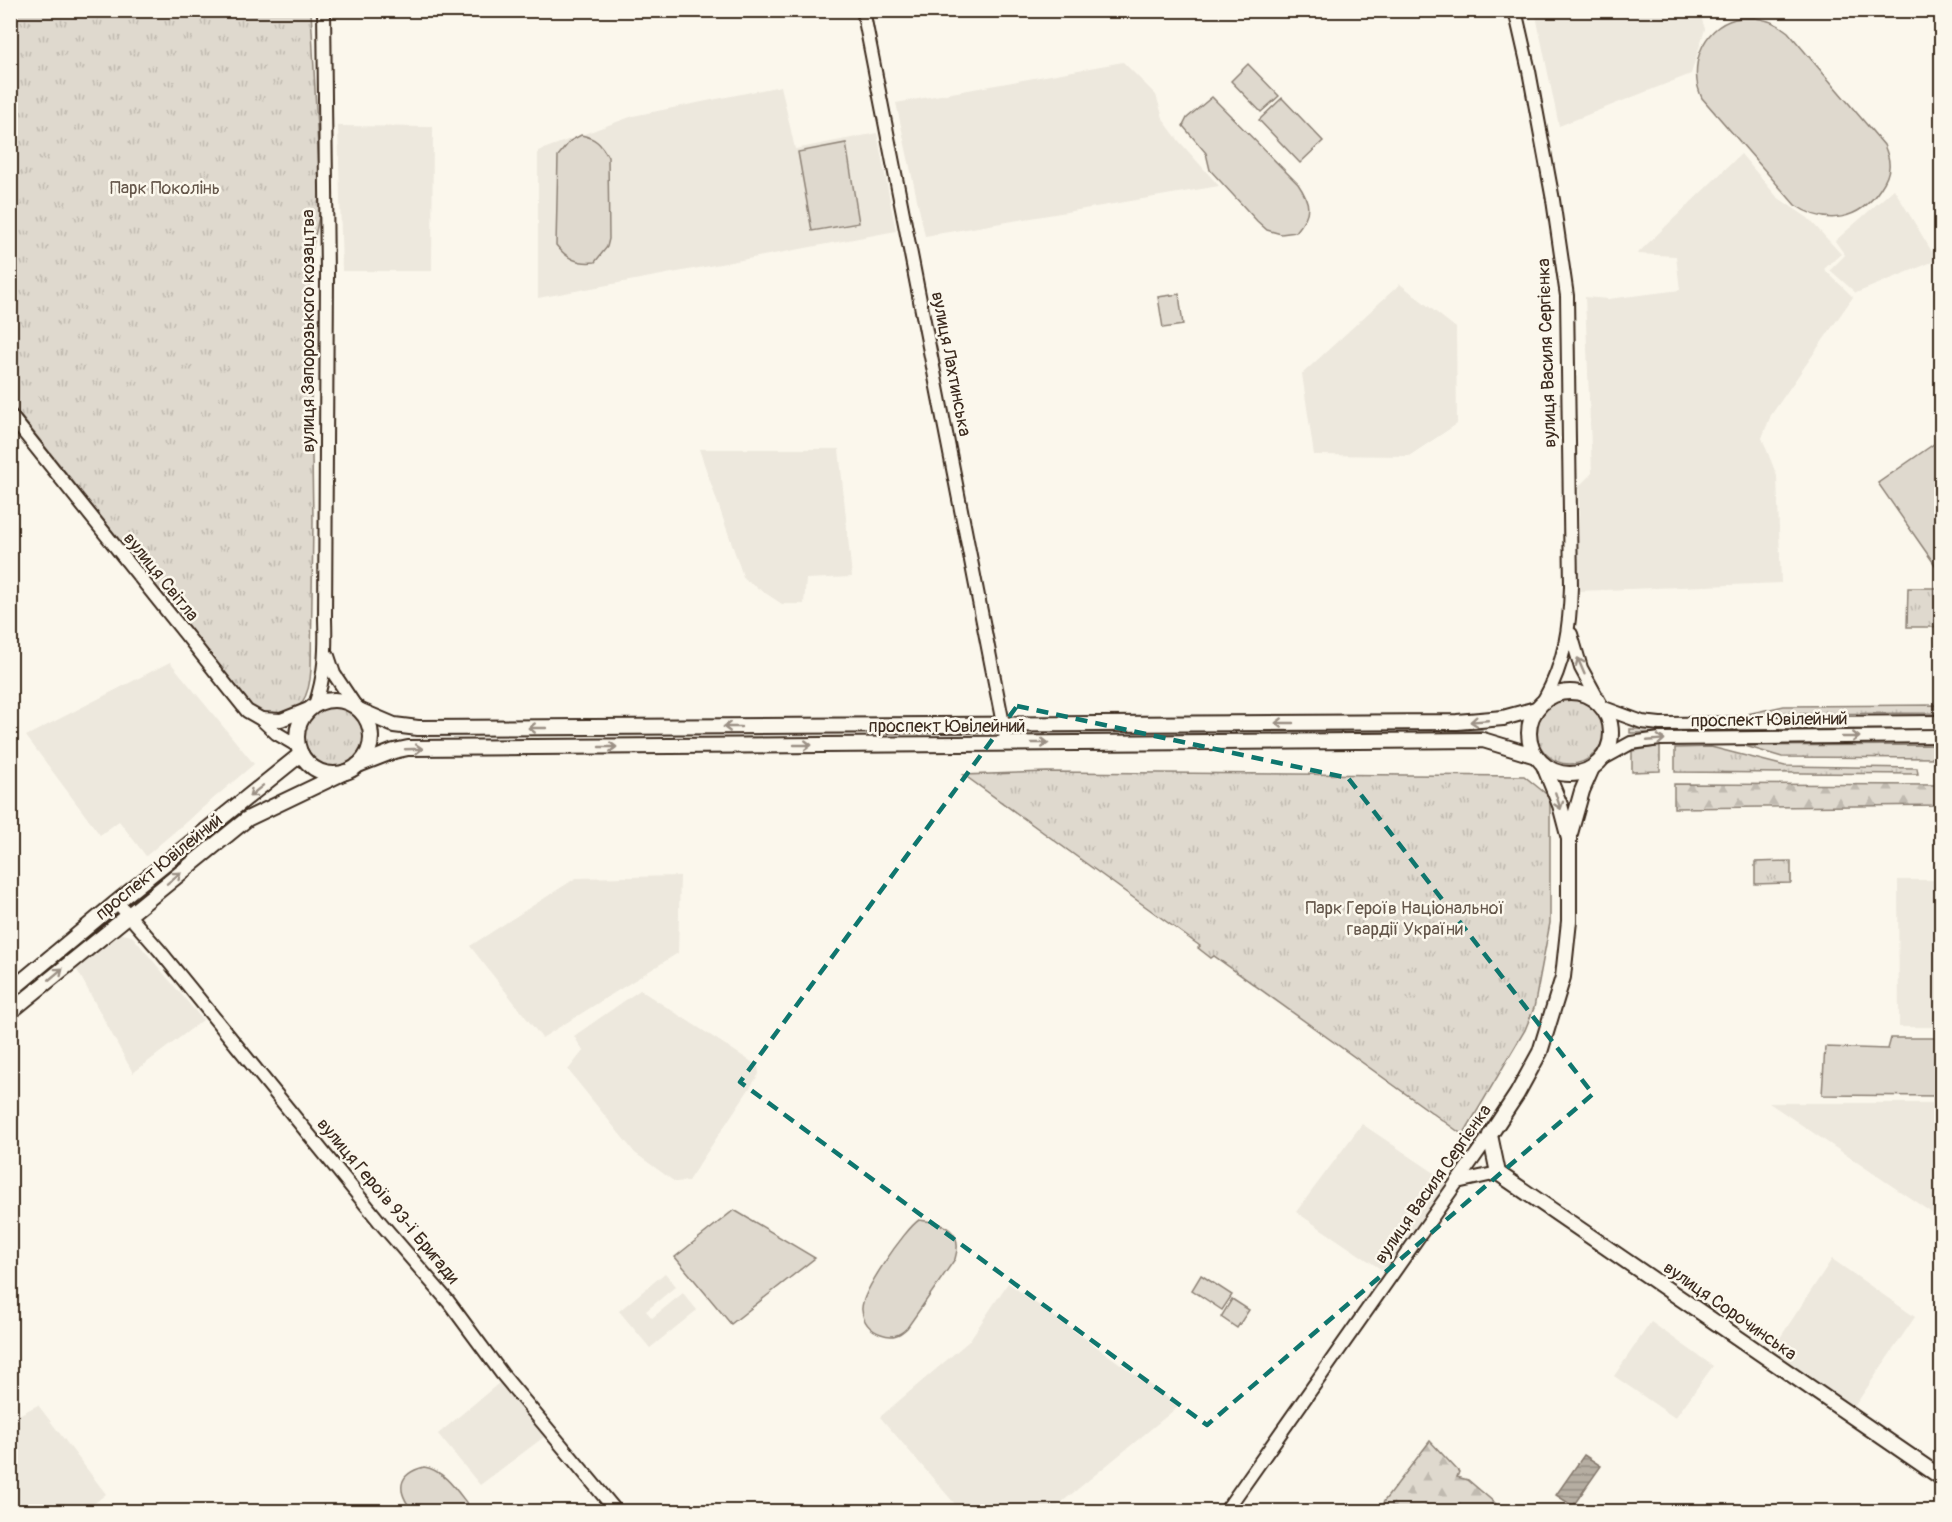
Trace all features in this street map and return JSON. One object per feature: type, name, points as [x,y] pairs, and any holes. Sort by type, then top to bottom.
[{"type":"main road","points":[[1567,691],[1590,696],[1602,706],[1610,720],[1612,734],[1609,747],[1597,764],[1581,773],[1568,774],[1556,772],[1540,761],[1530,745],[1528,732],[1530,720],[1540,704],[1555,694],[1567,691]]},
{"type":"main road","points":[[328,700],[343,701],[358,709],[368,721],[371,733],[366,756],[358,765],[345,772],[332,774],[320,771],[309,764],[300,750],[297,732],[302,719],[313,707],[328,700]]},
{"type":"main road","name":"проспект Ювілейний","points":[[358,709],[394,725],[418,728],[1457,723],[1503,718],[1540,704]]},
{"type":"main road","name":"проспект Ювілейний","points":[[358,765],[408,748],[1483,740],[1540,761]]},
{"type":"main road","name":"проспект Ювілейний","points":[[10,991],[300,750]]},
{"type":"main road","name":"вулиця Василя Сергієнка","points":[[1490,1135],[1517,1095],[1540,1052],[1563,977],[1569,921],[1569,838],[1560,805],[1540,761]]},
{"type":"main road","name":"вулиця Василя Сергієнка","points":[[1569,838],[1582,791],[1597,764]]},
{"type":"main road","name":"проспект Ювілейний","points":[[10,1012],[247,819],[345,772]]},
{"type":"main road","points":[[1490,1135],[1498,1173]]},
{"type":"main road","name":"вулиця Сорочинська","points":[[1498,1173],[1941,1478]]},
{"type":"street","name":"вулиця Запорозького козацтва","points":[[313,707],[321,688],[326,651],[327,275],[324,10]]},
{"type":"street","name":"вулиця Лахтинська","points":[[863,10],[1007,744]]},
{"type":"street","name":"вулиця Василя Сергієнка","points":[[1515,10],[1553,200],[1567,296],[1571,586],[1569,627],[1560,668],[1540,704]]},
{"type":"street","name":"вулиця Світла","points":[[10,415],[247,711],[261,719],[300,750]]},
{"type":"street","name":"вулиця Василя Сергієнка","points":[[1569,627],[1581,668],[1602,706]]},
{"type":"street","name":"вулиця Запорозького козацтва","points":[[326,651],[334,674],[358,709]]},
{"type":"street","name":"проспект Ювілейний","points":[[1602,706],[1642,722],[1660,724],[1941,722]]},
{"type":"street","points":[[261,719],[281,720],[313,707]]},
{"type":"street","name":"проспект Ювілейний","points":[[1597,764],[1631,743],[1660,739],[1941,736]]},
{"type":"street","name":"вулиця Героїв 93-ї Бригади","points":[[117,902],[379,1221],[448,1301],[502,1374],[617,1512]]},
{"type":"street","name":"вулиця Василя Сергієнка","points":[[1225,1512],[1490,1135]]},
{"type":"street","points":[[1458,1182],[1498,1173]]},
{"type":"highlighted area","points":[[1017,706],[1348,778],[1593,1094],[1207,1425],[740,1082]]},
{"type":"shaded area","points":[[1535,11],[1699,11],[1705,29],[1691,74],[1559,126]]},
{"type":"shaded area","points":[[1123,62],[1156,95],[1164,121],[1219,186],[925,236],[896,103]]},
{"type":"shaded area","points":[[781,86],[795,149],[877,133],[896,231],[538,298],[538,151],[633,116]]},
{"type":"shaded area","points":[[338,126],[433,127],[432,271],[342,271]]},
{"type":"shaded area","points":[[1741,154],[1777,197],[1808,218],[1841,254],[1824,269],[1853,297],[1771,415],[1762,438],[1777,476],[1781,583],[1579,591],[1579,486],[1592,473],[1585,297],[1608,299],[1680,290],[1676,256],[1637,254]]},
{"type":"shaded area","points":[[1894,189],[1937,260],[1856,293],[1830,270],[1845,255],[1835,241]]},
{"type":"shaded area","points":[[1400,284],[1456,328],[1457,424],[1409,456],[1314,455],[1302,374]]},
{"type":"shaded area","points":[[699,449],[839,449],[852,577],[806,579],[804,604],[782,604],[744,579]]},
{"type":"shaded area","points":[[170,662],[254,764],[146,856],[119,821],[100,835],[26,736]]},
{"type":"shaded area","points":[[680,876],[678,953],[542,1038],[470,946],[576,878]]},
{"type":"shaded area","points":[[1898,880],[1941,880],[1941,1027],[1899,1027]]},
{"type":"shaded area","points":[[118,933],[132,936],[203,1020],[133,1073],[75,966]]},
{"type":"shaded area","points":[[640,990],[758,1066],[759,1074],[688,1181],[675,1182],[635,1153],[568,1070],[583,1051],[574,1036]]},
{"type":"shaded area","points":[[1769,1103],[1941,1103],[1941,1219]]},
{"type":"shaded area","points":[[1362,1124],[1448,1182],[1385,1272],[1296,1212]]},
{"type":"shaded area","points":[[1832,1259],[1915,1317],[1854,1407],[1772,1350]]},
{"type":"shaded area","points":[[665,1273],[676,1286],[646,1311],[652,1318],[683,1293],[697,1310],[650,1348],[619,1311]]},
{"type":"shaded area","points":[[1008,1283],[1179,1406],[1051,1511],[961,1511],[880,1417],[969,1341]]},
{"type":"shaded area","points":[[1651,1322],[1713,1366],[1675,1418],[1614,1376]]},
{"type":"shaded area","points":[[499,1383],[544,1437],[480,1485],[438,1434]]},
{"type":"shaded area","points":[[38,1405],[106,1494],[85,1511],[11,1511],[11,1419]]},
{"type":"shaded area","points":[[1584,1455],[1601,1466],[1573,1506],[1556,1495]]},
{"type":"green space","name":"Парк Поколінь","points":[[11,11],[311,11],[321,207],[309,265],[313,521],[311,669],[304,699],[288,714],[273,716],[256,711],[11,404]]},
{"type":"green space","points":[[1754,18],[1772,22],[1788,32],[1884,145],[1889,163],[1885,180],[1872,200],[1852,214],[1830,218],[1807,212],[1795,205],[1702,98],[1696,75],[1700,51],[1706,40],[1723,24],[1735,19]]},
{"type":"green space","points":[[1248,64],[1279,96],[1261,112],[1231,81]]},
{"type":"green space","points":[[1212,97],[1298,184],[1308,208],[1305,219],[1296,232],[1281,234],[1267,230],[1210,170],[1206,153],[1183,126],[1187,118]]},
{"type":"green space","points":[[1282,98],[1323,141],[1300,163],[1259,120]]},
{"type":"green space","points":[[581,135],[598,142],[608,157],[609,239],[607,247],[595,262],[573,259],[564,254],[556,245],[558,156],[570,141]]},
{"type":"green space","points":[[846,143],[859,223],[812,231],[798,152]]},
{"type":"green space","points":[[1179,294],[1183,325],[1163,328],[1158,297]]},
{"type":"green space","points":[[1934,444],[1941,453],[1941,570],[1938,569],[1878,483]]},
{"type":"green space","points":[[1908,588],[1938,588],[1938,627],[1907,627]]},
{"type":"green space","points":[[1570,696],[1583,699],[1594,706],[1601,717],[1604,730],[1601,743],[1594,754],[1583,761],[1570,764],[1557,761],[1546,754],[1539,743],[1536,730],[1539,717],[1546,706],[1557,699]]},
{"type":"green space","points":[[333,704],[346,707],[356,714],[363,724],[366,737],[363,750],[356,760],[346,767],[333,770],[320,767],[310,760],[303,750],[300,737],[303,724],[310,714],[320,707]]},
{"type":"green space","points":[[1941,705],[1941,713],[1747,714],[1784,706]]},
{"type":"green space","points":[[1941,728],[1942,732],[1630,733],[1630,729]]},
{"type":"green space","points":[[1482,730],[1482,733],[1033,737],[1032,731]]},
{"type":"green space","points":[[1941,745],[1941,758],[1782,757],[1745,746]]},
{"type":"green space","points":[[1660,746],[1660,771],[1632,772],[1632,751]]},
{"type":"green space","points":[[1711,747],[1785,766],[1917,768],[1918,774],[1675,772],[1675,748]]},
{"type":"green space","name":"Парк Героїв Національної гвардії України","points":[[1047,772],[1524,776],[1550,797],[1550,923],[1534,1008],[1525,1030],[1463,1135],[1214,956],[1211,958],[1198,948],[1200,946],[964,775]]},
{"type":"green space","points":[[1674,784],[1941,785],[1941,805],[1674,808]]},
{"type":"green space","points":[[1791,861],[1791,883],[1755,884],[1755,862]]},
{"type":"green space","points":[[1891,1038],[1941,1038],[1941,1096],[1822,1095],[1825,1047],[1888,1049]]},
{"type":"green space","points":[[734,1210],[815,1258],[731,1324],[675,1257]]},
{"type":"green space","points":[[919,1220],[936,1223],[950,1230],[957,1241],[955,1259],[907,1328],[895,1336],[881,1334],[870,1328],[866,1322],[862,1310],[863,1302],[884,1262]]},
{"type":"green space","points":[[1201,1275],[1232,1295],[1222,1310],[1192,1290]]},
{"type":"green space","points":[[1232,1299],[1249,1310],[1237,1328],[1221,1317]]},
{"type":"green space","points":[[1430,1441],[1459,1472],[1457,1477],[1468,1480],[1503,1511],[1374,1511],[1382,1504]]},
{"type":"green space","points":[[424,1467],[446,1478],[473,1511],[413,1511],[404,1497],[402,1484],[408,1474]]}]
